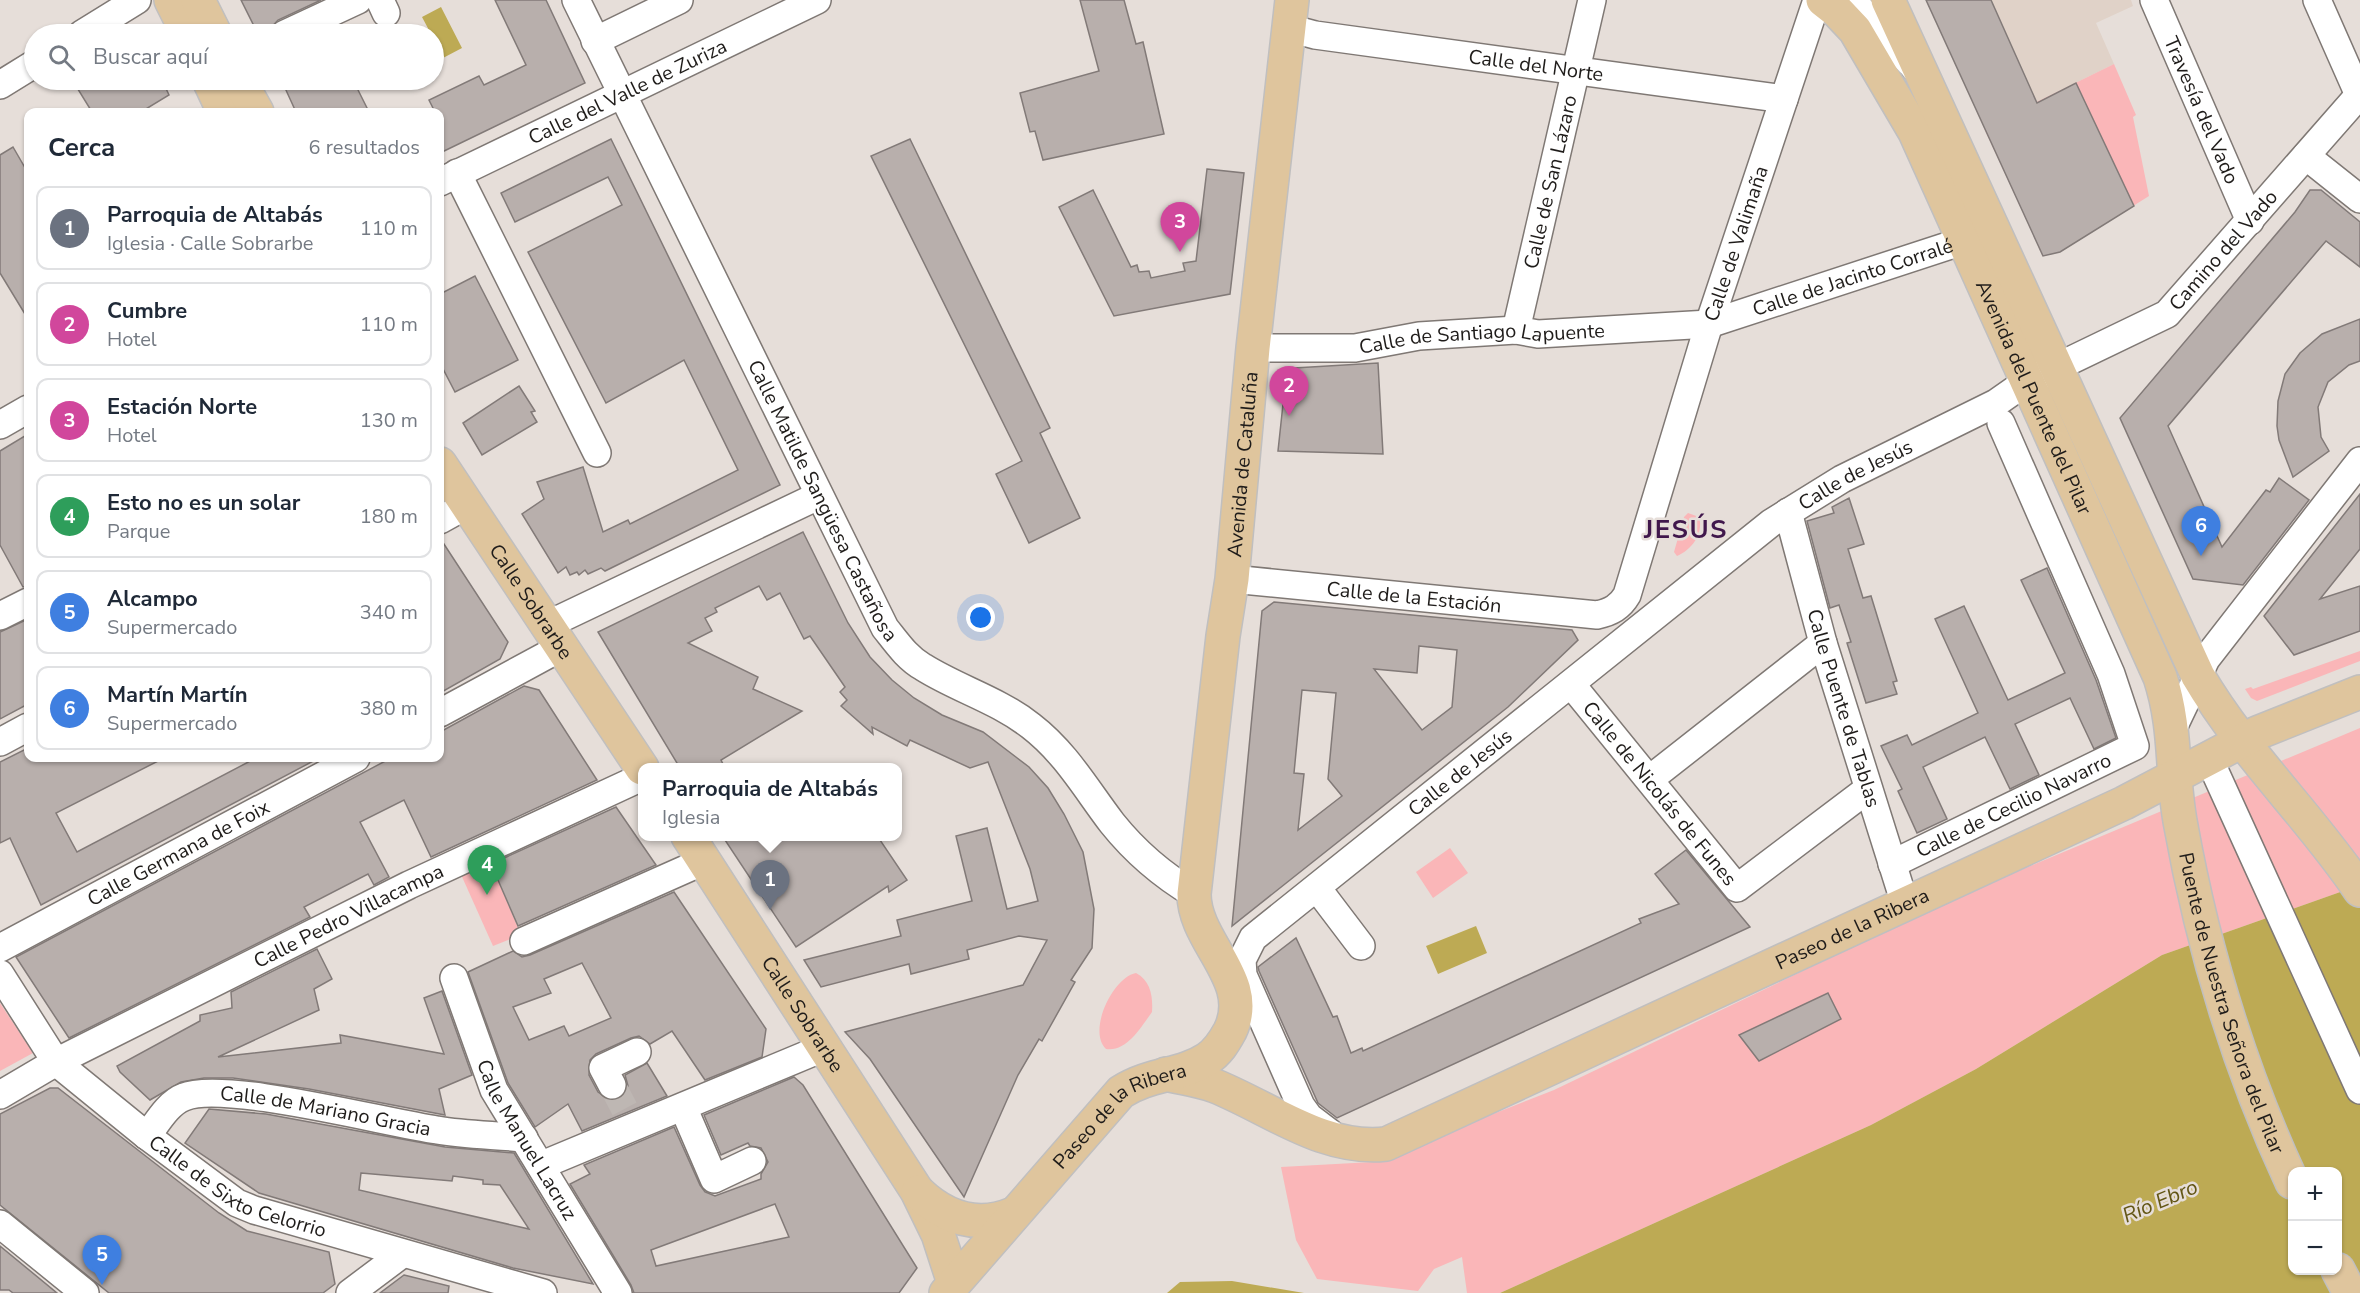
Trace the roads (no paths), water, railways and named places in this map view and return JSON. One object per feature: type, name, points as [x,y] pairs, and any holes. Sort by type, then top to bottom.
[{"type":"main road","points":[[171,0],[197,17]]},
{"type":"main road","name":"Avenida del Puente del Pilar","points":[[1823,0],[1838,10],[1855,30],[1915,132],[2025,382],[2160,677],[2173,728],[2180,822]]},
{"type":"main road","name":"Avenida del Puente del Pilar","points":[[1888,0],[1918,70],[2198,676],[2242,740],[2310,822],[2360,890]]},
{"type":"main road","name":"Avenida de Cataluña","points":[[1166,1074],[1185,1070],[1208,1059],[1225,1041],[1233,1026],[1235,990],[1200,927],[1194,894],[1223,636],[1232,579],[1253,348],[1290,14]]},
{"type":"main road","points":[[214,90],[222,108]]},
{"type":"main road","points":[[245,90],[255,108]]},
{"type":"main road","name":"Calle Sobrarbe","points":[[444,479],[453,513],[553,637],[639,763]]},
{"type":"main road","name":"Paseo de la Ribera","points":[[952,1290],[1013,1214],[1121,1092],[1136,1083],[1166,1074],[1216,1087],[1289,1123],[1341,1140],[1359,1145],[1386,1144],[2177,777],[2242,740],[2360,692]]},
{"type":"main road","name":"Puente de Nuestra Señora del Pilar","points":[[2180,822],[2223,1006],[2276,1148],[2288,1174]]},
{"type":"main road","name":"Calle Sobrarbe","points":[[696,849],[917,1191],[938,1234],[952,1290]]},
{"type":"main road","name":"Calle Sobrarbe","points":[[917,1191],[939,1209],[962,1220],[984,1221],[1013,1214]]},
{"type":"main road","points":[[2340,1275],[2350,1293]]},
{"type":"street","points":[[98,24],[137,0]]},
{"type":"street","points":[[306,24],[358,0]]},
{"type":"street","name":"Calle Matilde Sangüesa Castañosa","points":[[576,0],[818,496],[885,628],[902,650],[922,667],[1001,706],[1030,725],[1068,761],[1111,821],[1144,859],[1170,880],[1194,894]]},
{"type":"street","points":[[595,41],[679,0]]},
{"type":"street","name":"Calle del Valle de Zuriza","points":[[448,178],[817,0]]},
{"type":"street","name":"Calle de San Lázaro","points":[[1516,330],[1592,0]]},
{"type":"street","name":"Calle de Valimaña","points":[[1631,581],[1709,324],[1816,0]]},
{"type":"street","points":[[1841,0],[1860,9],[1902,57],[1918,70]]},
{"type":"street","name":"Travesía del Vado","points":[[2154,0],[2250,221]]},
{"type":"street","points":[[2317,0],[2359,95]]},
{"type":"street","name":"Calle del Norte","points":[[1290,14],[1315,35],[1784,99]]},
{"type":"street","points":[[0,85],[24,70]]},
{"type":"street","name":"Camino del Vado","points":[[2025,382],[2168,314],[2359,95]]},
{"type":"street","points":[[2306,156],[2360,199]]},
{"type":"street","points":[[448,178],[597,453]]},
{"type":"street","name":"Calle de Jacinto Corralé","points":[[1709,324],[1963,241]]},
{"type":"street","name":"Calle de Santiago Lapuente","points":[[1253,348],[1355,348],[1419,336],[1516,330],[1538,334],[1709,324]]},
{"type":"street","name":"Calle de Jesús","points":[[1253,938],[1571,684],[1666,605],[1788,512],[1842,479],[1996,403],[2025,382]]},
{"type":"street","points":[[0,425],[24,411]]},
{"type":"street","name":"Avenida del Puente del Pilar","points":[[2001,423],[2111,674],[2135,746]]},
{"type":"street","points":[[2173,728],[2206,659],[2360,460]]},
{"type":"street","points":[[444,710],[553,637],[818,496]]},
{"type":"street","name":"Calle Puente de Tablas","points":[[1788,512],[1823,643],[1905,904]]},
{"type":"street","name":"Calle de la Estación","points":[[1232,579],[1597,615]]},
{"type":"street","points":[[1610,651],[1609,640],[1597,615],[1608,612],[1619,605],[1631,581],[1647,598],[1666,605]]},
{"type":"street","points":[[0,616],[24,604]]},
{"type":"street","points":[[1650,779],[1823,643]]},
{"type":"street","name":"Calle de Nicolás de Funes","points":[[1571,684],[1737,888],[1868,789]]},
{"type":"street","points":[[0,742],[24,729]]},
{"type":"street","name":"Calle de Cecilio Navarro","points":[[1892,864],[2135,746]]},
{"type":"street","name":"Calle Germana de Foix","points":[[0,948],[349,762]]},
{"type":"street","points":[[2216,774],[2360,1090]]},
{"type":"street","name":"Calle Pedro Villacampa","points":[[0,1095],[56,1062],[409,885],[638,779]]},
{"type":"street","points":[[524,941],[696,849]]},
{"type":"street","points":[[1317,888],[1361,946]]},
{"type":"street","points":[[1200,927],[1227,939],[1253,938]]},
{"type":"street","name":"Paseo de la Ribera","points":[[1253,938],[1242,960],[1243,975],[1291,1088],[1309,1117],[1341,1140]]},
{"type":"street","name":"Calle de Sixto Celorrio","points":[[0,974],[56,1062],[147,1136],[237,1203],[402,1254],[543,1293]]},
{"type":"street","name":"Calle Manuel Lacruz","points":[[454,978],[494,1090],[542,1165],[618,1293]]},
{"type":"street","points":[[603,1075],[637,1053]]},
{"type":"street","points":[[542,1165],[633,1124],[683,1107],[811,1053]]},
{"type":"street","name":"Calle de Mariano Gracia","points":[[147,1136],[167,1110],[183,1097],[207,1092],[266,1099],[439,1131],[524,1138]]},
{"type":"street","points":[[683,1107],[714,1179],[752,1161]]},
{"type":"street","points":[[0,1224],[85,1293]]},
{"type":"street","points":[[350,1293],[402,1254]]},
{"type":"water","points":[[441,7],[462,48],[444,57],[444,24],[426,24],[422,17]]},
{"type":"water","name":"Río Ebro","points":[[2360,885],[2360,1293],[1500,1293],[1871,1125],[1976,1069],[2162,955]]},
{"type":"water","points":[[1476,926],[1487,953],[1438,974],[1426,946]]},
{"type":"water","points":[[1232,1281],[1304,1293],[1167,1293],[1180,1282]]},
{"type":"tunnel","points":[[612,1085],[631,1121]]},
{"type":"place","name":"Estación Norte","points":[[1180,252]]},
{"type":"place","name":"Cumbre","points":[[1289,416]]},
{"type":"place","name":"Martín Martín","points":[[2201,556]]},
{"type":"place","name":"Esto no es un solar","points":[[487,895]]},
{"type":"place","name":"Parroquia de Altabás","points":[[770,910]]},
{"type":"place","name":"Alcampo","points":[[102,1285]]},
{"type":"district","name":"JESÚS","points":[[1686,529]]}]
